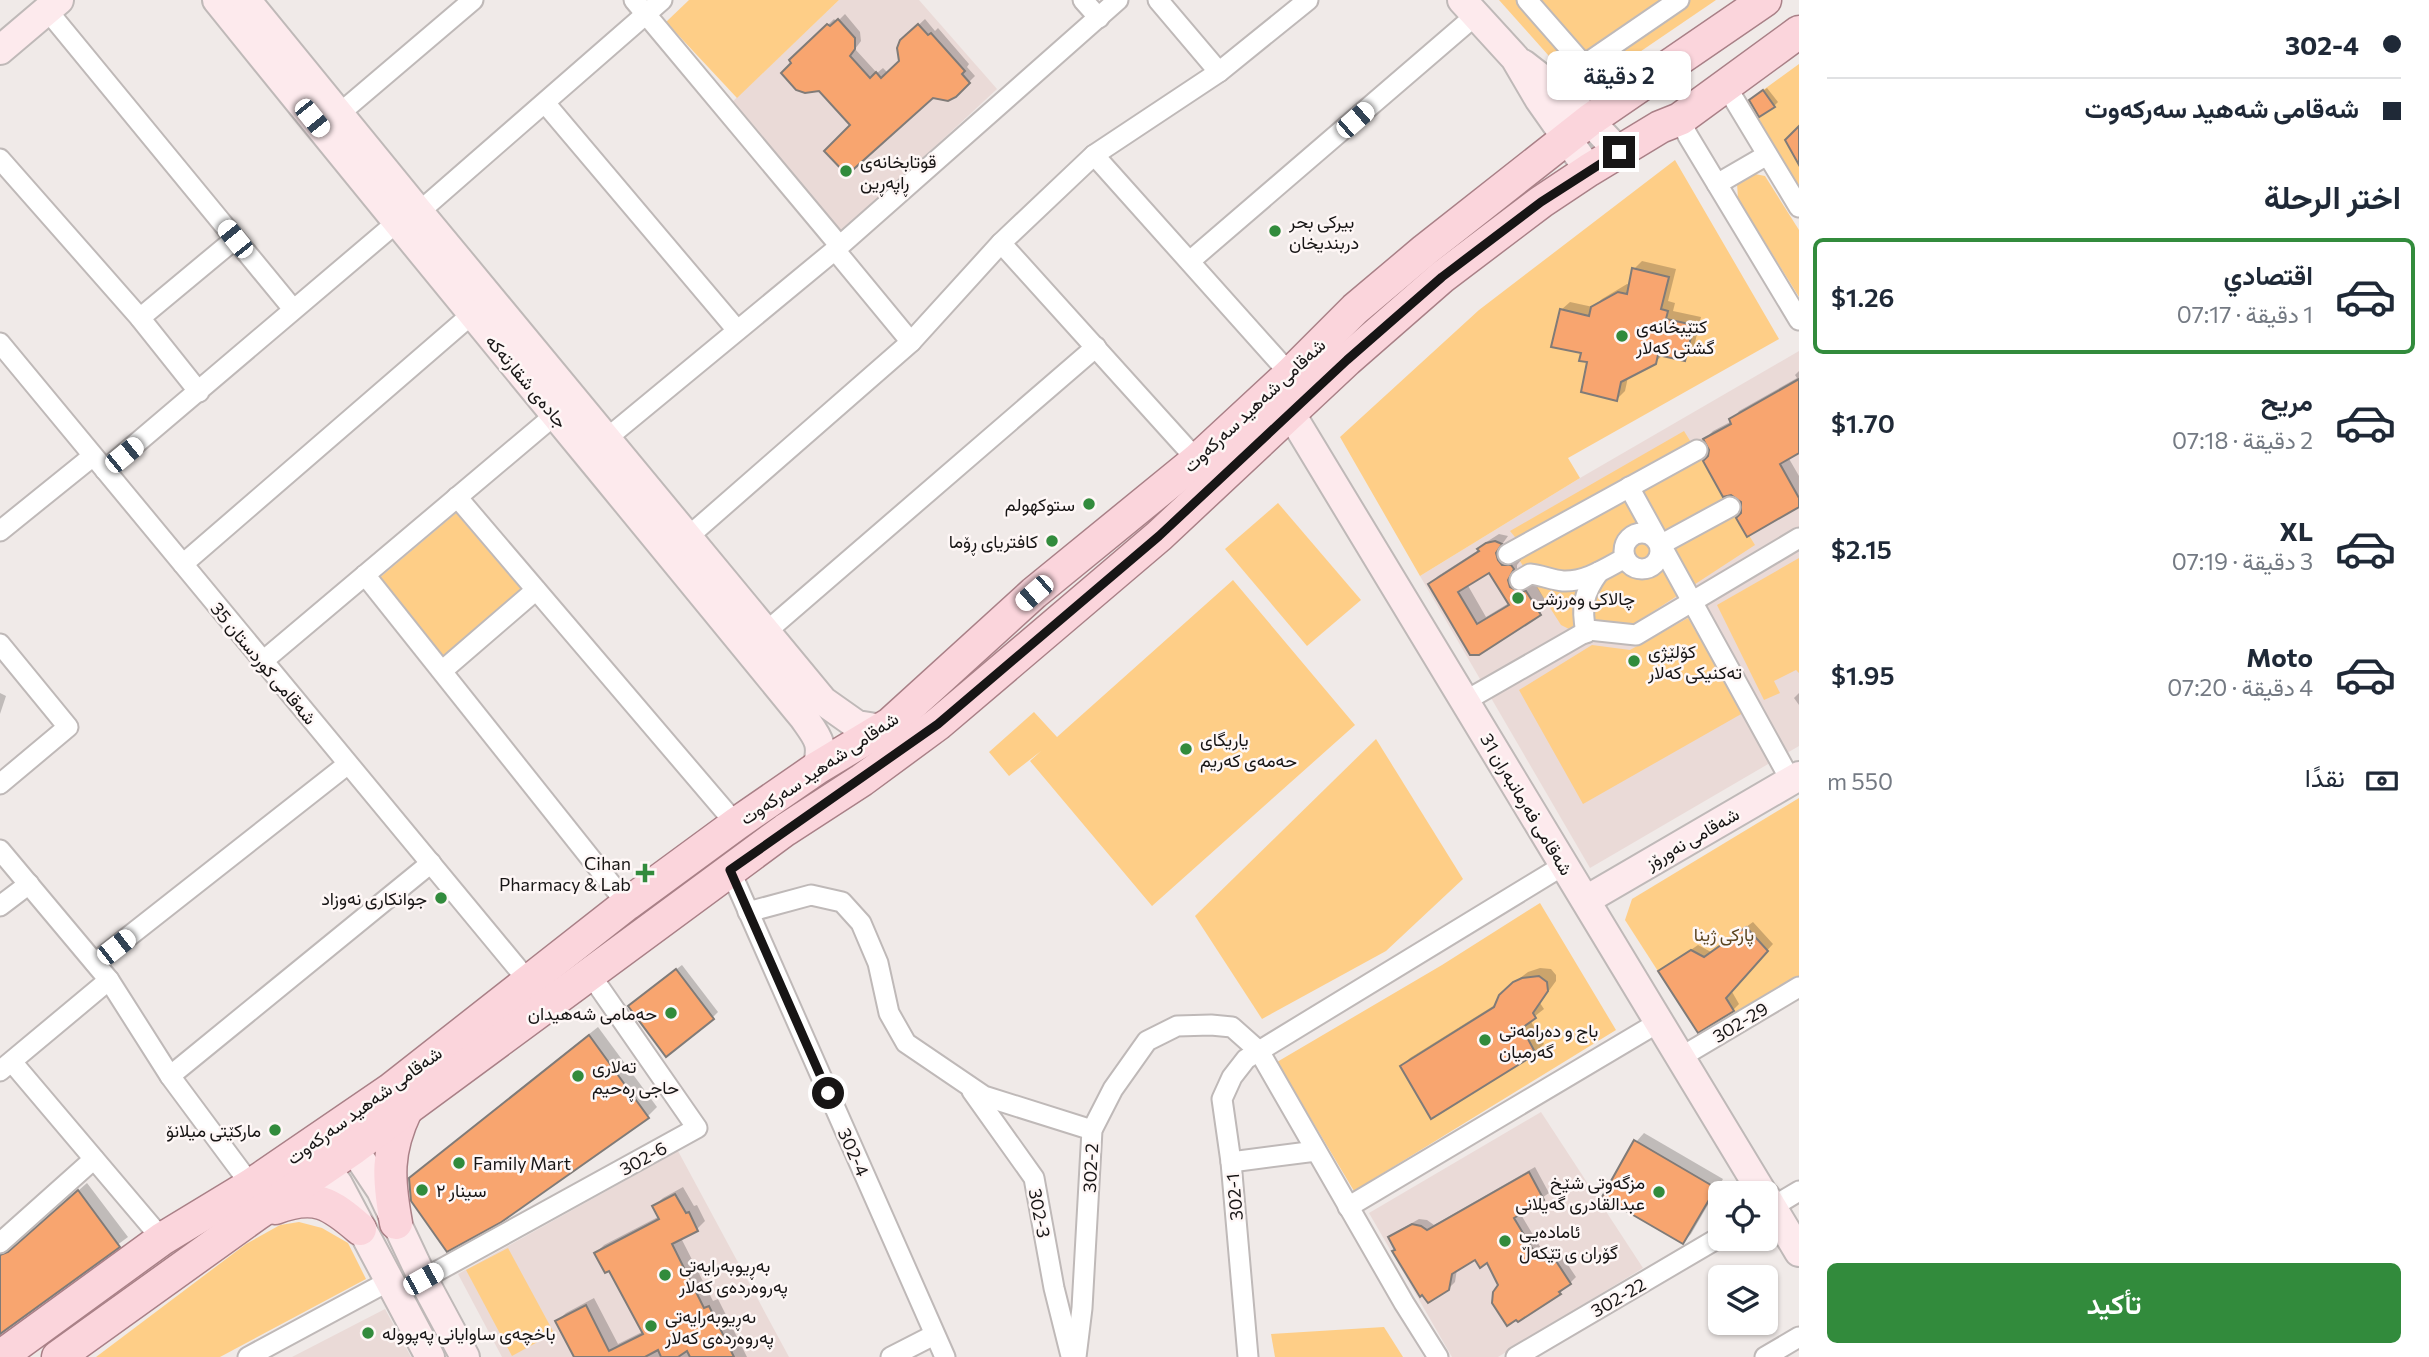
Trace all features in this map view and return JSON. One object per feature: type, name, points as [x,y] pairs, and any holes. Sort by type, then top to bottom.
[{"type":"main road","name":"جادەی شقارتەکە","points":[[217,0],[606,439],[767,631],[813,709],[815,735],[822,751],[817,768]]},
{"type":"main road","name":"شەقامی شەهید سەرکەوت","points":[[346,1137],[390,1090],[627,904],[817,768],[882,729],[1034,593],[1197,460],[1355,309],[1497,192],[1578,129],[1765,0]]},
{"type":"main road","name":"جادەی شقارتەکە","points":[[256,4],[338,114],[471,315],[556,414],[813,709],[858,725],[882,729]]},
{"type":"main road","points":[[0,50],[53,5]]},
{"type":"main road","points":[[1469,8],[1515,58],[1553,85],[1578,129],[1589,170]]},
{"type":"main road","name":"شەقامی شەهید سەرکەوت","points":[[58,1357],[254,1200],[346,1137],[406,1110],[730,870],[938,724],[1159,536],[1347,360],[1442,277],[1541,202],[1660,127],[1680,119],[1799,32]]},
{"type":"main road","points":[[1578,129],[1619,152]]},
{"type":"main road","name":"شەقامی فەرمانبەران 31","points":[[1291,414],[1755,1181]]},
{"type":"main road","name":"شەقامی نەورۆز","points":[[1586,900],[1795,778]]},
{"type":"main road","points":[[397,1223],[389,1169],[391,1147],[406,1110]]},
{"type":"main road","points":[[346,1137],[381,1190],[423,1279],[465,1357]]},
{"type":"main road","points":[[318,1156],[338,1184],[430,1357]]},
{"type":"main road","name":"شەقامی شەهید سەرکەوت","points":[[0,1357],[34,1347],[162,1239],[254,1200]]},
{"type":"main road","points":[[254,1200],[316,1201],[339,1210],[360,1229]]},
{"type":"main road","name":"شەقامی فەرمانبەران 31","points":[[1778,1219],[1799,1252]]},
{"type":"street","points":[[338,114],[473,0]]},
{"type":"street","points":[[0,531],[199,392],[293,309],[408,218],[545,103],[640,7],[662,0]]},
{"type":"street","points":[[1083,0],[1099,18]]},
{"type":"street","points":[[606,439],[837,248],[1118,0]]},
{"type":"street","points":[[1158,0],[1219,72]]},
{"type":"street","points":[[688,536],[911,342],[1001,243],[1094,155],[1219,72],[1307,0]]},
{"type":"street","points":[[1527,0],[1584,65],[1679,0]]},
{"type":"street","points":[[53,5],[235,239],[293,309]]},
{"type":"street","points":[[640,7],[911,342]]},
{"type":"street","points":[[1190,261],[1469,8]]},
{"type":"street","points":[[1726,86],[1799,208]]},
{"type":"street","points":[[545,103],[737,330]]},
{"type":"street","points":[[1680,119],[1799,320]]},
{"type":"street","points":[[1094,155],[1290,374]]},
{"type":"street","points":[[1717,184],[1767,155]]},
{"type":"street","points":[[0,159],[140,318],[199,392]]},
{"type":"street","points":[[140,318],[235,239]]},
{"type":"street","points":[[1001,243],[1197,460]]},
{"type":"street","points":[[183,564],[471,315]]},
{"type":"street","points":[[767,631],[1096,347]]},
{"type":"street","name":"شەقامی کوردستان 35","points":[[3,352],[99,463],[528,982]]},
{"type":"street","points":[[263,661],[556,414]]},
{"type":"street","points":[[1508,554],[1697,450]]},
{"type":"street","points":[[1629,487],[1795,778]]},
{"type":"street","points":[[457,497],[736,824]]},
{"type":"street","points":[[1660,545],[1730,508]]},
{"type":"street","points":[[1520,580],[1530,574],[1573,581],[1599,572],[1625,558],[1626,544],[1636,534],[1650,534],[1660,545]]},
{"type":"street","points":[[1465,701],[1589,630],[1636,635],[1799,538]]},
{"type":"street","points":[[1586,633],[1584,597],[1599,572]]},
{"type":"street","points":[[365,575],[627,904]]},
{"type":"street","points":[[442,671],[536,590]]},
{"type":"street","points":[[0,644],[68,727],[0,784]]},
{"type":"street","points":[[95,963],[348,764]]},
{"type":"street","points":[[0,850],[109,980],[254,1200]]},
{"type":"street","points":[[170,1076],[431,863]]},
{"type":"street","name":"302-1","points":[[1248,1357],[1231,1162],[1222,1099],[1232,1077],[1246,1059],[1564,865]]},
{"type":"street","name":"302-4","points":[[730,870],[945,1357]]},
{"type":"street","points":[[0,906],[29,884]]},
{"type":"street","points":[[748,912],[811,895],[842,902],[861,923],[878,963],[888,1013],[906,1043],[985,1096],[1092,1130]]},
{"type":"street","name":"302-6","points":[[423,1279],[697,1128],[590,974]]},
{"type":"street","points":[[109,980],[6,1067],[94,1159],[162,1239]]},
{"type":"street","name":"302-29","points":[[1681,1057],[1799,987]]},
{"type":"street","points":[[1348,1207],[1659,1022]]},
{"type":"street","name":"302-2","points":[[1074,1357],[1082,1308],[1092,1130],[1113,1089],[1147,1041],[1177,1026],[1211,1024],[1231,1027],[1259,1051]]},
{"type":"street","points":[[1259,1051],[1438,1357]]},
{"type":"street","name":"302-3","points":[[969,1086],[1034,1178],[1054,1288],[1074,1357]]},
{"type":"street","points":[[1231,1162],[1316,1151]]},
{"type":"street","points":[[0,1243],[94,1159]]},
{"type":"street","points":[[1778,1198],[1799,1191]]},
{"type":"street","name":"302-22","points":[[1516,1357],[1708,1244]]},
{"type":"street","points":[[248,1357],[389,1280]]},
{"type":"street","points":[[891,1357],[934,1335]]},
{"type":"street","points":[[1765,1357],[1799,1337]]},
{"type":"shaded area","name":"قوتابخانەی ڕاپەڕین","points":[[839,0],[919,0],[997,89],[839,236],[728,106]]},
{"type":"shaded area","name":"کۆلێژی تەکنیکی کەلار","points":[[1799,351],[1799,746],[1590,868],[1420,576],[1580,478]]},
{"type":"shaded area","name":"ئامادەیی گۆران ی تێکەڵ","points":[[1541,1112],[1643,1268],[1498,1357],[1452,1357],[1369,1213]]},
{"type":"shaded area","name":"بەڕیوبەرایەتی پەروەردەی کەلار","points":[[678,1151],[789,1357],[502,1357],[458,1274]]},
{"type":"shaded area","name":"باخچەی ساوایانی پەپوولە","points":[[385,1309],[411,1357],[292,1357]]},
{"type":"green space","points":[[689,0],[839,0],[737,98],[666,22]]},
{"type":"green space","points":[[1499,0],[1716,0],[1581,92]]},
{"type":"green space","points":[[1799,64],[1799,126],[1785,140],[1799,165],[1799,188],[1744,104]]},
{"type":"green space","points":[[1675,160],[1779,339],[1568,458],[1580,478],[1420,576],[1340,437],[1479,310]]},
{"type":"green space","points":[[1750,173],[1765,176],[1799,230],[1799,297],[1738,199],[1737,183]]},
{"type":"green space","points":[[1684,431],[1755,545],[1634,624],[1583,620],[1569,629],[1561,625],[1518,558],[1528,553],[1510,531]]},
{"type":"green space","points":[[1278,503],[1361,600],[1307,646],[1225,549]]},
{"type":"green space","points":[[456,513],[522,590],[444,657],[378,579]]},
{"type":"green space","points":[[1799,558],[1799,673],[1796,670],[1774,681],[1780,693],[1764,700],[1717,605]]},
{"type":"green space","name":"یاریگای ‌حەمەی کەریم","points":[[1233,580],[1355,725],[1152,906],[1030,761],[1041,751],[1009,776],[989,752],[1034,712],[1057,737]]},
{"type":"green space","points":[[1688,618],[1743,713],[1583,804],[1519,690],[1592,645],[1630,650]]},
{"type":"green space","points":[[1376,739],[1463,879],[1386,951],[1262,1019],[1195,916]]},
{"type":"green space","name":"پارکی ژینا","points":[[1799,798],[1799,978],[1701,1038],[1625,920],[1632,899]]},
{"type":"green space","points":[[1540,903],[1616,1030],[1354,1191],[1277,1062],[1442,965]]},
{"type":"green space","points":[[299,1222],[322,1228],[348,1243],[366,1279],[220,1357],[96,1357],[246,1244],[280,1225]]},
{"type":"green space","points":[[508,1248],[554,1333],[512,1356],[466,1270]]},
{"type":"green space","points":[[1384,1327],[1403,1357],[1275,1357],[1271,1334]]},
{"type":"building","points":[[838,19],[855,38],[855,49],[850,56],[870,78],[876,72],[881,78],[899,61],[897,48],[900,40],[918,24],[928,35],[931,33],[965,71],[962,74],[970,83],[948,101],[933,98],[847,175],[824,151],[850,125],[819,91],[805,93],[796,90],[781,73],[791,63],[789,60],[827,24],[830,26]]},
{"type":"building","points":[[1763,90],[1775,107],[1759,117],[1749,100]]},
{"type":"building","points":[[1799,126],[1799,165],[1785,140]]},
{"type":"building","name":"کتێبخانەی گشتی کەلار","points":[[1632,268],[1669,277],[1661,309],[1668,311],[1666,319],[1694,325],[1685,361],[1658,355],[1656,364],[1621,382],[1617,401],[1581,392],[1587,362],[1579,361],[1581,353],[1551,347],[1560,309],[1589,316],[1591,307],[1618,292],[1627,294]]},
{"type":"building","points":[[1799,379],[1799,453],[1780,464],[1799,498],[1799,507],[1747,537],[1736,518],[1741,513],[1741,502],[1731,495],[1723,497],[1703,461],[1709,450],[1703,439],[1731,424],[1729,419]]},
{"type":"building","name":"چالاکی وەرزشی","points":[[1495,541],[1502,544],[1496,553],[1502,565],[1511,565],[1514,569],[1508,580],[1510,587],[1520,592],[1526,591],[1541,615],[1479,655],[1470,655],[1428,584],[1479,551],[1477,549]],"holes":[[[1489,573],[1509,605],[1477,624],[1458,592]]]},
{"type":"building","points":[[1746,927],[1768,951],[1726,998],[1734,1011],[1698,1033],[1658,971],[1691,950],[1704,957]]},
{"type":"building","name":"حەمامی شەهیدان","points":[[676,969],[714,1019],[666,1057],[628,1006]]},
{"type":"building","name":"باج و دەرامەتی گەرمیان","points":[[1539,976],[1547,982],[1548,991],[1533,1013],[1536,1018],[1522,1028],[1536,1054],[1431,1119],[1400,1066],[1494,1007],[1499,995],[1513,982]]},
{"type":"building","points":[[589,1035],[649,1118],[500,1223],[447,1252],[411,1201],[409,1178]]},
{"type":"building","name":"مزگەوتی شێخ عبدالقادری گەیلانی","points":[[1634,1140],[1708,1183],[1708,1202],[1683,1244],[1602,1197]]},
{"type":"building","points":[[1529,1172],[1544,1200],[1514,1218],[1539,1260],[1556,1261],[1571,1284],[1559,1292],[1561,1294],[1518,1322],[1516,1320],[1507,1326],[1492,1303],[1493,1292],[1498,1285],[1487,1263],[1480,1268],[1475,1260],[1452,1274],[1449,1290],[1428,1303],[1422,1295],[1420,1297],[1392,1251],[1395,1250],[1388,1237],[1412,1224],[1427,1230]]},
{"type":"building","points":[[78,1190],[120,1247],[0,1334],[0,1255],[8,1252]]},
{"type":"building","name":"بەڕیوبەرایەتی پەروەردەی کەلار","points":[[675,1194],[686,1213],[689,1212],[698,1231],[672,1244],[704,1308],[709,1306],[734,1357],[690,1357],[687,1351],[678,1357],[661,1357],[658,1350],[645,1357],[574,1357],[555,1321],[586,1305],[609,1351],[643,1334],[609,1271],[605,1273],[594,1253],[659,1219],[652,1206]]},
{"type":"place","name":"قوتابخانەی ڕاپەڕین","points":[[846,171]]},
{"type":"place","name":"بيركى بحر دربنديخان","points":[[1275,231]]},
{"type":"place","name":"کتێبخانەی گشتی کەلار","points":[[1622,336]]},
{"type":"place","name":"ستوكهولم","points":[[1089,504]]},
{"type":"place","name":"کافتریای ڕۆما","points":[[1052,541]]},
{"type":"place","name":"چالاکی وەرزشی","points":[[1518,598]]},
{"type":"place","name":"کۆلێژی تەکنیکی کەلار","points":[[1634,661]]},
{"type":"place","name":"یاریگای ‌حەمەی کەریم","points":[[1186,749]]},
{"type":"place","name":"Cihan Pharmacy & Lab","points":[[645,873]]},
{"type":"place","name":"جوانکاری نەوزاد","points":[[441,898]]},
{"type":"place","name":"حەمامی شەهیدان","points":[[671,1013]]},
{"type":"place","name":"باج و دەرامەتی گەرمیان","points":[[1485,1040]]},
{"type":"place","name":"تەلاری حاجی ڕەحیم","points":[[578,1076]]},
{"type":"place","name":"مارکێتی میلانۆ","points":[[275,1130]]},
{"type":"place","name":"Family Mart","points":[[459,1163]]},
{"type":"place","name":"سینار ٢","points":[[422,1190]]},
{"type":"place","name":"مزگەوتی شێخ عبدالقادری گەیلانی","points":[[1659,1192]]},
{"type":"place","name":"ئامادەیی گۆران ی تێکەڵ","points":[[1505,1241]]},
{"type":"place","name":"بەڕیوبەرایەتی پەروەردەی کەلار","points":[[665,1275]]},
{"type":"place","name":"ىەڕیوبەرایەتی پەروەردەی کەلار","points":[[651,1326]]},
{"type":"place","name":"باخچەی ساوایانی پەپوولە","points":[[368,1333]]},
{"type":"route","points":[[828,1093],[730,870],[862,780],[938,724],[1159,536],[1347,360],[1442,277],[1541,202],[1619,152]]}]
